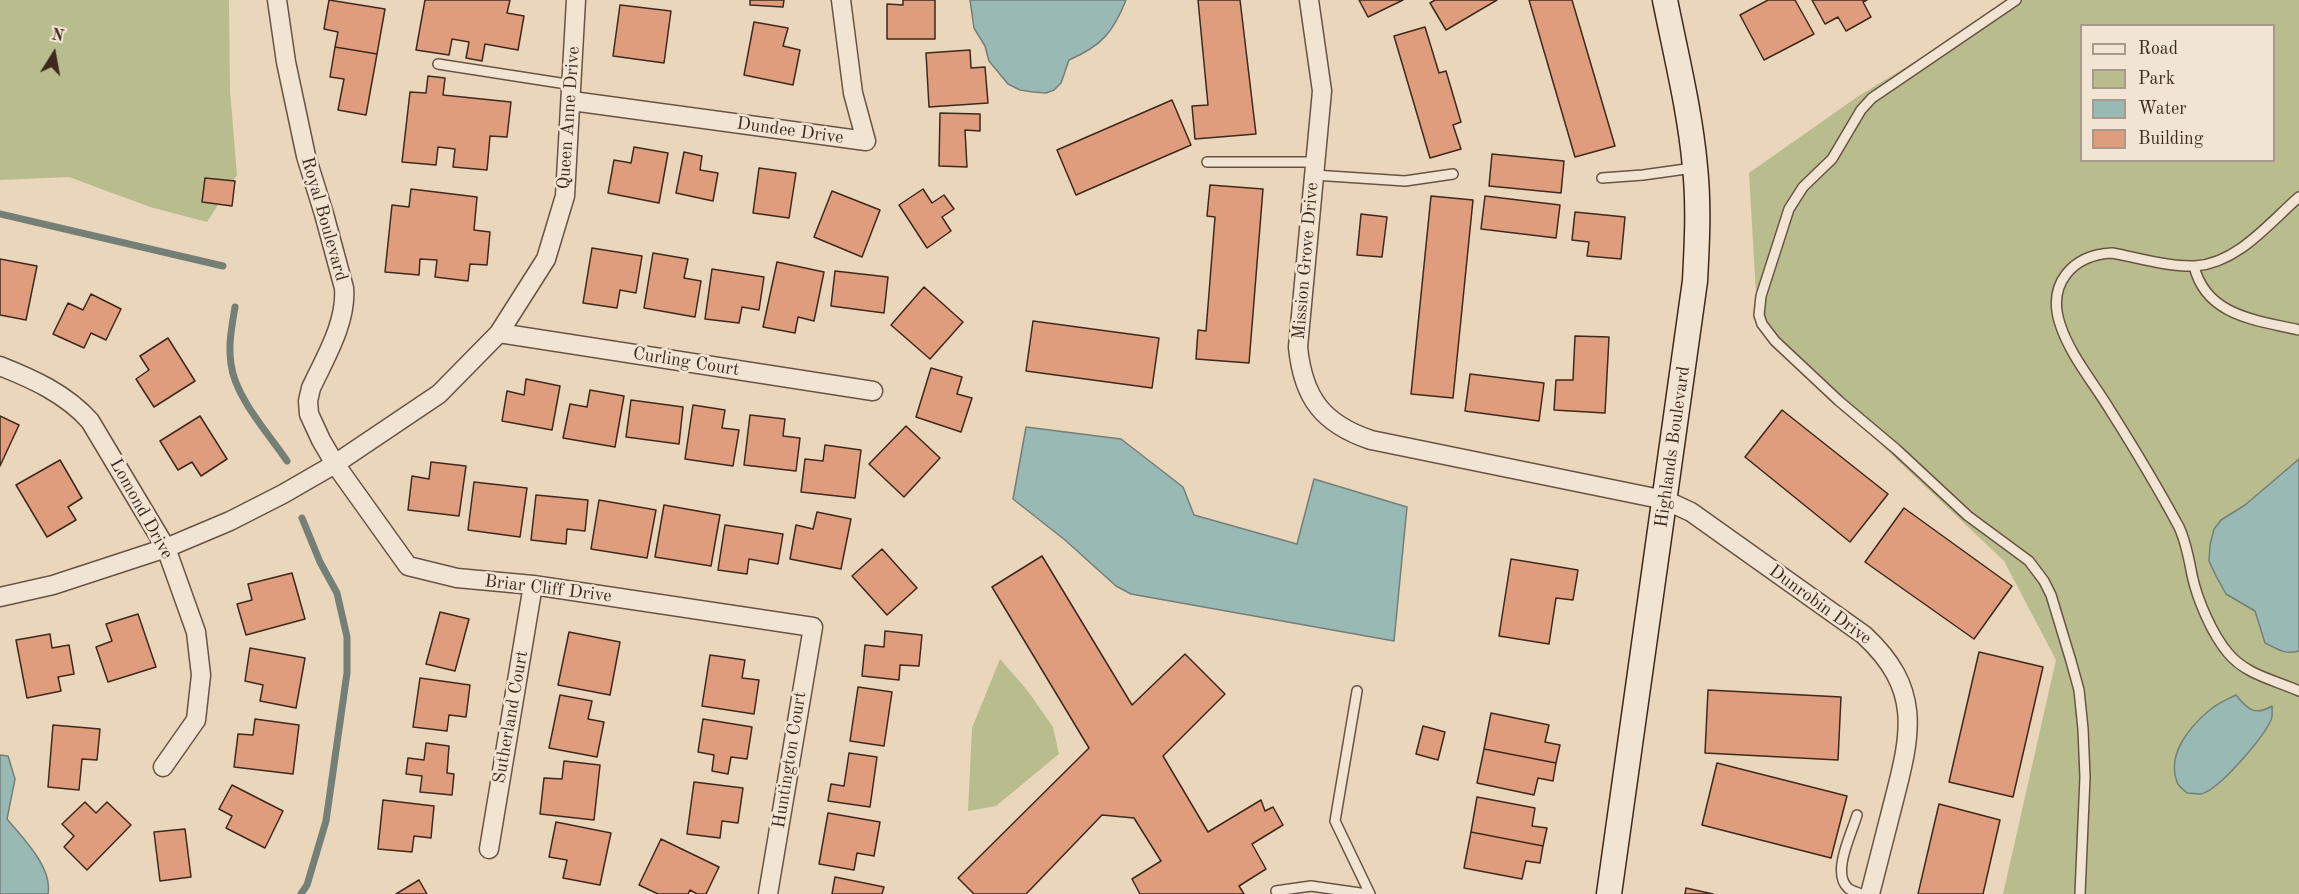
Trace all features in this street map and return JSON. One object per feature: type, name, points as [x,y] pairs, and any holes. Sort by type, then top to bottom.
[{"type":"street","name":"Royal Boulevard","points":[[277,0],[286,62],[306,156],[344,288],[345,300],[342,315],[311,388],[308,401],[309,414],[314,427],[335,464]]},
{"type":"street","name":"Queen Anne Drive","points":[[0,597],[53,585],[166,549],[239,516],[335,464],[439,394],[499,333],[546,259],[565,196],[576,0]]},
{"type":"street","name":"Dundee Drive","points":[[572,93],[866,141],[853,93],[841,0]]},
{"type":"street","name":"Mission Grove Drive","points":[[1309,0],[1322,91],[1298,347],[1300,366],[1313,401],[1323,413],[1353,434],[1371,440],[1665,500]]},
{"type":"street","name":"Highlands Boulevard","points":[[1609,894],[1695,282],[1698,240],[1696,167],[1692,137],[1665,0]]},
{"type":"street","name":"Curling Court","points":[[499,333],[873,391]]},
{"type":"street","name":"Lomond Drive","points":[[0,366],[35,380],[80,410],[90,421],[166,549],[196,632],[201,675],[196,720],[164,767]]},
{"type":"street","name":"Briar Cliff Drive","points":[[335,464],[408,566],[457,578],[533,585],[813,627]]},
{"type":"street","name":"Dunrobin Drive","points":[[1665,500],[1691,512],[1838,615],[1878,648],[1894,669],[1902,686],[1908,737],[1906,754],[1870,894]]},
{"type":"street","name":"Sutherland Court","points":[[489,849],[533,585]]},
{"type":"street","name":"Huntington Court","points":[[768,894],[813,627]]},
{"type":"lane","points":[[2016,0],[1872,98],[1861,110],[1832,159],[1803,187],[1789,209],[1761,296],[1759,315],[1762,324],[1775,341],[1839,401],[1912,463],[1968,516],[2029,561],[2044,581],[2051,596],[2071,661],[2081,709],[2085,777],[2080,894]]},
{"type":"lane","points":[[438,63],[572,93]]},
{"type":"lane","points":[[1207,162],[1315,169],[1405,182],[1453,174]]},
{"type":"lane","points":[[1602,178],[1644,175],[1696,167]]},
{"type":"lane","points":[[2299,197],[2240,249],[2226,257],[2194,266],[2112,253],[2098,254],[2072,267],[2063,276],[2057,299],[2059,322],[2074,353],[2110,409],[2180,529],[2202,606],[2227,653],[2239,664],[2258,675],[2299,691]]},
{"type":"lane","points":[[2194,266],[2201,286],[2217,303],[2246,317],[2299,330]]},
{"type":"lane","points":[[1357,691],[1335,821],[1369,894]]},
{"type":"lane","points":[[1857,815],[1841,865],[1842,880],[1848,889],[1861,894]]},
{"type":"lane","points":[[1276,891],[1311,886],[1369,894]]},
{"type":"green space","points":[[0,0],[229,0],[230,90],[237,175],[207,222],[150,207],[69,177],[0,180]]},
{"type":"green space","points":[[2016,0],[2299,0],[2299,459],[2245,505],[2221,520],[2214,529],[2209,561],[2226,594],[2255,611],[2265,643],[2291,653],[2299,651],[2299,894],[2003,894],[2056,660],[2004,561],[1758,328],[1749,173],[1857,97]],"holes":[[[2244,706],[2272,719],[2252,747],[2213,788]]]},
{"type":"green space","points":[[1000,659],[1027,690],[1053,727],[1059,754],[996,806],[968,811],[972,728]]},
{"type":"water","points":[[970,0],[1126,0],[1105,37],[1098,44],[1069,60],[1061,83],[1054,90],[1046,93],[1020,90],[1008,84],[989,61],[985,46],[974,28]]},
{"type":"water","points":[[1026,427],[1121,439],[1183,487],[1194,515],[1297,544],[1314,479],[1407,507],[1394,641],[1131,594],[1116,586],[1065,540],[1013,499]]},
{"type":"water","points":[[2299,459],[2299,651],[2289,652],[2281,651],[2265,643],[2255,611],[2226,594],[2209,561],[2214,529],[2221,520],[2245,505]]},
{"type":"water","points":[[2236,695],[2252,710],[2261,711],[2272,706],[2271,720],[2250,750],[2229,774],[2201,794],[2187,793],[2178,783],[2174,771],[2182,741],[2211,709]]},
{"type":"water","points":[[0,755],[8,756],[15,779],[7,819],[41,864],[46,874],[48,894],[0,894]]},
{"type":"building","points":[[329,0],[385,9],[377,54],[335,47],[338,32],[324,29]]},
{"type":"building","points":[[425,0],[510,0],[507,13],[524,16],[518,50],[485,44],[482,61],[466,58],[469,42],[452,39],[449,55],[416,50]]},
{"type":"building","points":[[750,0],[784,0],[783,7],[750,5]]},
{"type":"building","points":[[903,0],[935,0],[935,39],[887,39],[887,4],[903,5]]},
{"type":"building","points":[[1198,0],[1240,0],[1256,134],[1195,139],[1192,106],[1208,105]]},
{"type":"building","points":[[1359,0],[1403,0],[1368,17]]},
{"type":"building","points":[[1435,0],[1497,0],[1446,30],[1430,3]]},
{"type":"building","points":[[1529,0],[1572,0],[1615,146],[1575,157]]},
{"type":"building","points":[[1768,0],[1795,0],[1814,34],[1764,60],[1740,15]]},
{"type":"building","points":[[1812,0],[1867,0],[1863,2],[1871,17],[1846,31],[1838,17],[1825,24]]},
{"type":"building","points":[[620,5],[671,11],[664,63],[613,56]]},
{"type":"building","points":[[754,22],[788,28],[783,46],[800,50],[793,85],[744,75]]},
{"type":"building","points":[[1425,27],[1439,73],[1446,71],[1461,122],[1453,125],[1461,149],[1430,158],[1394,36]]},
{"type":"building","points":[[335,47],[377,54],[366,115],[338,110],[344,79],[330,77]]},
{"type":"building","points":[[970,50],[971,68],[985,67],[988,103],[929,107],[926,53]]},
{"type":"building","points":[[428,76],[445,78],[443,95],[511,102],[507,137],[490,136],[487,170],[453,167],[455,149],[438,147],[436,165],[402,162],[410,92],[426,93]]},
{"type":"building","points":[[1172,100],[1191,145],[1076,195],[1057,150]]},
{"type":"building","points":[[940,113],[980,114],[980,131],[965,130],[967,167],[939,166]]},
{"type":"building","points":[[634,147],[668,153],[659,203],[608,193],[614,160],[631,163]]},
{"type":"building","points":[[684,152],[702,156],[700,170],[718,173],[713,201],[676,193]]},
{"type":"building","points":[[1492,154],[1564,161],[1561,193],[1489,186]]},
{"type":"building","points":[[759,168],[796,173],[789,218],[753,213]]},
{"type":"building","points":[[205,178],[235,181],[232,206],[202,202]]},
{"type":"building","points":[[1210,185],[1263,189],[1249,363],[1196,359],[1198,330],[1206,331],[1215,217],[1207,216]]},
{"type":"building","points":[[411,189],[477,197],[474,230],[490,232],[487,265],[470,264],[468,281],[435,277],[437,260],[420,259],[419,275],[385,272],[392,205],[409,207]]},
{"type":"building","points":[[923,189],[932,203],[944,195],[954,209],[942,217],[951,231],[927,248],[899,205]]},
{"type":"building","points":[[832,191],[880,210],[862,257],[814,237]]},
{"type":"building","points":[[1431,196],[1473,200],[1453,398],[1411,394]]},
{"type":"building","points":[[1485,196],[1560,205],[1556,238],[1481,229]]},
{"type":"building","points":[[1575,212],[1625,217],[1621,259],[1587,256],[1589,242],[1572,240]]},
{"type":"building","points":[[1361,214],[1387,217],[1382,257],[1357,255]]},
{"type":"building","points":[[592,248],[642,256],[636,293],[620,290],[617,308],[583,303]]},
{"type":"building","points":[[653,253],[688,259],[684,278],[701,281],[695,317],[644,308]]},
{"type":"building","points":[[0,259],[37,266],[26,320],[0,315]]},
{"type":"building","points":[[777,262],[824,272],[814,321],[798,317],[795,333],[763,327]]},
{"type":"building","points":[[712,269],[764,277],[759,310],[742,307],[739,323],[705,319]]},
{"type":"building","points":[[835,271],[888,277],[884,313],[831,306]]},
{"type":"building","points":[[924,287],[963,322],[930,359],[891,325]]},
{"type":"building","points":[[91,294],[121,309],[106,340],[91,333],[84,348],[53,334],[68,303],[83,310]]},
{"type":"building","points":[[1033,321],[1159,338],[1152,388],[1026,371]]},
{"type":"building","points":[[1575,336],[1609,337],[1605,413],[1554,410],[1556,380],[1573,380]]},
{"type":"building","points":[[168,338],[195,381],[154,407],[136,379],[149,370],[140,356]]},
{"type":"building","points":[[931,368],[962,377],[957,394],[972,398],[961,432],[916,417]]},
{"type":"building","points":[[1470,374],[1544,383],[1539,421],[1465,411]]},
{"type":"building","points":[[526,379],[560,386],[552,430],[502,421],[507,391],[524,395]]},
{"type":"building","points":[[590,390],[624,396],[615,447],[563,438],[570,404],[587,407]]},
{"type":"building","points":[[631,400],[683,407],[679,444],[626,437]]},
{"type":"building","points":[[693,405],[725,410],[722,428],[739,430],[733,466],[685,459]]},
{"type":"building","points":[[1782,410],[1888,494],[1850,542],[1745,457]]},
{"type":"building","points":[[750,415],[785,419],[783,436],[800,438],[796,471],[744,465]]},
{"type":"building","points":[[0,416],[19,425],[0,466]]},
{"type":"building","points":[[200,416],[227,459],[201,476],[192,462],[178,470],[160,441]]},
{"type":"building","points":[[906,426],[940,458],[904,497],[869,464]]},
{"type":"building","points":[[825,445],[861,450],[855,498],[801,492],[805,459],[823,461]]},
{"type":"building","points":[[60,460],[82,498],[68,507],[76,520],[47,537],[16,485]]},
{"type":"building","points":[[431,462],[466,466],[459,516],[408,510],[412,476],[429,479]]},
{"type":"building","points":[[474,482],[527,488],[520,537],[468,530]]},
{"type":"building","points":[[536,495],[588,500],[585,531],[567,529],[566,544],[531,540]]},
{"type":"building","points":[[599,500],[656,510],[647,558],[591,549]]},
{"type":"building","points":[[664,505],[720,515],[711,566],[655,557]]},
{"type":"building","points":[[1904,508],[2012,586],[1974,639],[1865,562]]},
{"type":"building","points":[[817,512],[851,519],[841,569],[790,559],[796,525],[813,529]]},
{"type":"building","points":[[725,525],[783,534],[778,564],[749,559],[747,574],[718,570]]},
{"type":"building","points":[[882,549],[917,588],[887,615],[852,576]]},
{"type":"building","points":[[1042,556],[1132,705],[1185,654],[1225,694],[1163,756],[1208,832],[1261,800],[1265,811],[1273,807],[1283,825],[1252,844],[1266,869],[1239,886],[1244,894],[1140,894],[1132,879],[1161,861],[1134,818],[1102,815],[1026,894],[974,894],[958,878],[1089,748],[992,587]]},
{"type":"building","points":[[1511,559],[1578,570],[1573,600],[1556,598],[1549,644],[1499,636]]},
{"type":"building","points":[[292,573],[305,619],[246,635],[237,604],[252,600],[248,584]]},
{"type":"building","points":[[440,612],[469,619],[455,671],[426,664]]},
{"type":"building","points":[[138,614],[156,667],[108,682],[96,647],[112,641],[106,624]]},
{"type":"building","points":[[885,631],[922,635],[919,666],[900,665],[899,680],[862,676],[865,645],[884,647]]},
{"type":"building","points":[[569,632],[620,642],[610,695],[558,685]]},
{"type":"building","points":[[50,634],[52,648],[69,645],[74,674],[58,677],[61,691],[27,698],[16,640]]},
{"type":"building","points":[[250,648],[305,658],[296,708],[260,701],[263,685],[245,681]]},
{"type":"building","points":[[1979,652],[2043,667],[2013,797],[1949,782]]},
{"type":"building","points":[[710,655],[745,660],[742,678],[759,680],[754,714],[702,706]]},
{"type":"building","points":[[420,678],[470,685],[466,717],[449,715],[447,731],[413,727]]},
{"type":"building","points":[[858,687],[892,692],[884,746],[850,741]]},
{"type":"building","points":[[1708,690],[1841,697],[1838,760],[1705,753]]},
{"type":"building","points":[[560,695],[592,701],[588,719],[604,722],[597,757],[549,748]]},
{"type":"building","points":[[1491,713],[1549,725],[1545,742],[1560,745],[1556,763],[1484,749]]},
{"type":"building","points":[[255,719],[299,725],[293,774],[234,767],[238,734],[253,735]]},
{"type":"building","points":[[703,719],[752,727],[747,759],[731,757],[728,774],[712,771],[714,755],[698,752]]},
{"type":"building","points":[[53,725],[100,729],[97,760],[82,759],[79,790],[48,787]]},
{"type":"building","points":[[1423,726],[1445,732],[1438,760],[1416,754]]},
{"type":"building","points":[[426,743],[449,746],[447,773],[454,774],[452,795],[420,792],[422,776],[406,774],[408,758],[424,760]]},
{"type":"building","points":[[1484,749],[1556,763],[1553,781],[1538,778],[1534,795],[1477,783]]},
{"type":"building","points":[[849,753],[877,757],[870,807],[828,801],[831,784],[844,786]]},
{"type":"building","points":[[564,761],[600,765],[594,820],[540,814],[544,778],[562,779]]},
{"type":"building","points":[[1717,763],[1847,796],[1831,858],[1702,825]]},
{"type":"building","points":[[694,782],[743,788],[738,823],[722,821],[720,838],[687,834]]},
{"type":"building","points":[[232,785],[283,811],[265,848],[226,828],[232,816],[219,809]]},
{"type":"building","points":[[1477,797],[1535,808],[1532,826],[1547,828],[1543,846],[1471,832]]},
{"type":"building","points":[[383,800],[434,806],[431,838],[414,836],[412,852],[378,849]]},
{"type":"building","points":[[85,802],[96,813],[107,802],[131,825],[87,870],[64,847],[74,836],[62,824]]},
{"type":"building","points":[[1939,804],[2000,820],[1983,894],[1918,894]]},
{"type":"building","points":[[828,813],[880,822],[874,856],[857,853],[854,870],[819,864]]},
{"type":"building","points":[[556,822],[611,833],[600,885],[563,878],[567,860],[549,857]]},
{"type":"building","points":[[185,829],[191,877],[160,881],[154,832]]},
{"type":"building","points":[[1471,832],[1543,846],[1540,863],[1526,861],[1522,879],[1464,868]]},
{"type":"building","points":[[661,839],[719,867],[706,894],[697,894],[690,890],[688,894],[658,894],[639,885]]},
{"type":"building","points":[[835,877],[884,887],[882,894],[832,894]]},
{"type":"building","points":[[419,880],[427,894],[396,894]]},
{"type":"building","points":[[1686,888],[1713,894],[1685,894]]},
{"type":"waterway","points":[[0,214],[223,266]]},
{"type":"waterway","points":[[235,307],[230,349],[234,376],[245,402],[287,461]]},
{"type":"waterway","points":[[301,894],[307,885],[326,821],[347,673],[347,637],[337,593],[320,562],[302,518]]}]
